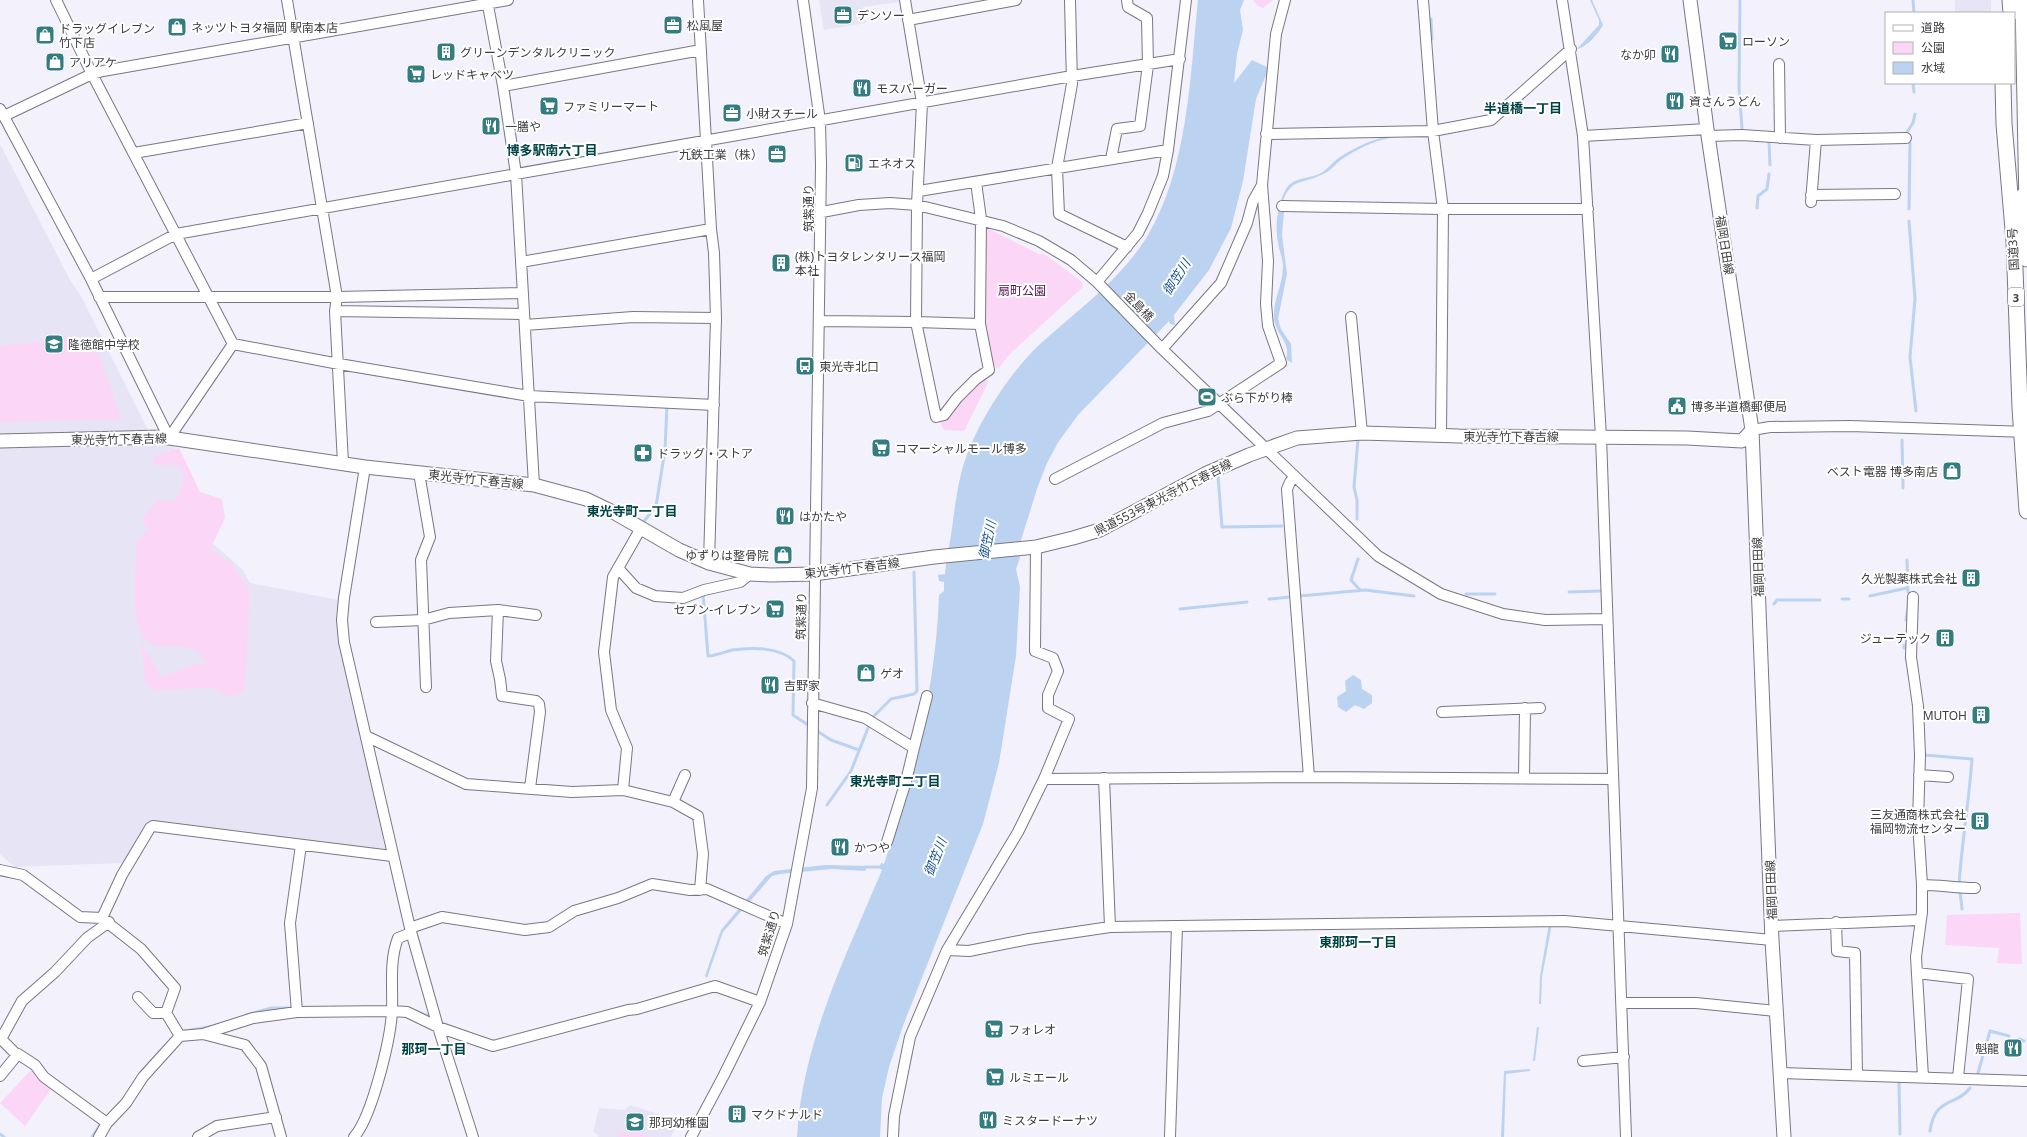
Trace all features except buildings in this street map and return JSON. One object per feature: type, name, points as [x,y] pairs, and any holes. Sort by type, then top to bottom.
[{"type":"highway","points":[[2000,0],[2000,12]]},
{"type":"highway","points":[[2010,0],[2011,12]]},
{"type":"highway","points":[[2023,0],[2027,207]]},
{"type":"highway","points":[[2015,73],[2027,259]]},
{"type":"highway","name":"国道3号","points":[[2003,84],[2004,124],[2014,241],[2020,408],[2025,432],[2027,511]]},
{"type":"main road","name":"福岡日田線","points":[[1690,0],[1752,430],[1772,940],[1784,1137]]},
{"type":"main road","name":"東光寺竹下春吉線","points":[[1267,448],[1297,438],[1362,432],[1441,435],[1687,438],[1742,441],[1752,430]]},
{"type":"main road","name":"東光寺竹下春吉線","points":[[0,441],[169,438],[365,467],[534,485],[586,499],[615,513],[679,550],[709,563],[750,574],[814,574],[934,557]]},
{"type":"main road","name":"県道553号東光寺竹下春吉線","points":[[934,557],[1036,547],[1100,530],[1205,474],[1267,448]]},
{"type":"street","points":[[56,0],[92,74],[233,344]]},
{"type":"street","points":[[287,0],[337,297],[335,311],[339,364],[343,463]]},
{"type":"street","points":[[233,344],[169,438],[91,279],[2,112],[92,74],[293,36],[488,2],[508,0]]},
{"type":"street","points":[[698,0],[711,229],[714,252],[716,318],[709,563]]},
{"type":"street","name":"筑紫通り","points":[[691,1137],[760,1002],[787,924],[812,788],[814,574],[822,212],[820,121],[803,0]]},
{"type":"street","points":[[905,0],[922,103],[919,191],[917,205],[916,322],[936,417],[944,415],[957,398],[976,379],[989,370],[980,324],[980,219],[976,182]]},
{"type":"street","points":[[908,20],[1016,0]]},
{"type":"street","points":[[1070,0],[1072,84],[1057,168],[1059,214],[1127,247]]},
{"type":"street","points":[[1111,159],[1117,129],[1140,126],[1148,65],[1147,18],[1128,7],[1128,0]]},
{"type":"street","points":[[1097,282],[1138,233],[1163,176],[1168,150],[1180,59],[1186,0]]},
{"type":"street","points":[[1055,479],[1163,423],[1208,411],[1281,363],[1268,326],[1266,304],[1268,262],[1262,186],[1276,34],[1285,0]]},
{"type":"street","points":[[1423,0],[1433,131],[1443,209],[1441,435]]},
{"type":"street","points":[[1562,0],[1571,49],[1583,136],[1588,209],[1600,437],[1626,1137]]},
{"type":"street","points":[[488,2],[503,86],[516,174],[534,485]]},
{"type":"street","points":[[1266,134],[1433,131],[1491,120],[1571,49]]},
{"type":"street","points":[[503,86],[701,50]]},
{"type":"street","points":[[91,279],[176,234],[322,207],[1072,76],[1180,59]]},
{"type":"street","points":[[1779,64],[1780,138]]},
{"type":"street","points":[[134,153],[308,122]]},
{"type":"street","points":[[1583,136],[1708,133],[1816,140],[1906,138]]},
{"type":"street","points":[[1816,140],[1811,199],[1895,194]]},
{"type":"street","points":[[919,191],[1168,150]]},
{"type":"street","points":[[1162,349],[1221,283],[1247,223],[1252,201],[1262,186]]},
{"type":"street","name":"金島橋","points":[[822,212],[890,203],[917,205],[1004,226],[1039,241],[1071,260],[1097,282],[1162,349],[1378,556],[1440,594],[1503,614],[1538,619],[1607,619]]},
{"type":"street","points":[[1282,206],[1443,209],[1588,209]]},
{"type":"street","points":[[521,262],[711,229]]},
{"type":"street","points":[[99,297],[337,297],[523,293]]},
{"type":"street","points":[[335,311],[524,314]]},
{"type":"street","points":[[525,325],[633,317],[716,318]]},
{"type":"street","points":[[1351,317],[1362,432]]},
{"type":"street","points":[[820,321],[980,324]]},
{"type":"street","points":[[233,344],[339,364],[529,396],[714,405]]},
{"type":"street","points":[[1752,430],[1770,427],[1850,426],[2025,432]]},
{"type":"street","points":[[365,467],[342,620],[344,642],[392,856],[411,931],[438,1027],[473,1137]]},
{"type":"street","points":[[419,473],[430,537],[421,560],[426,687]]},
{"type":"street","points":[[1295,477],[1290,482],[1287,489],[1309,777]]},
{"type":"street","points":[[623,790],[627,748],[611,710],[604,652],[613,577],[641,528]]},
{"type":"street","points":[[893,1137],[894,1116],[910,1037],[948,950],[1018,832],[1044,778],[1069,719],[1048,708],[1048,695],[1058,670],[1053,658],[1035,651],[1036,547]]},
{"type":"street","points":[[618,568],[636,588],[655,596],[683,598],[704,590],[740,582],[750,574]]},
{"type":"street","points":[[1913,596],[1910,657],[1918,706],[1918,822],[1922,885],[1916,957],[1923,1077]]},
{"type":"street","points":[[498,610],[496,662],[502,696],[536,701],[539,704],[540,712],[530,788]]},
{"type":"street","points":[[376,622],[423,620],[449,613],[498,610],[536,615]]},
{"type":"street","points":[[887,842],[906,781],[927,696]]},
{"type":"street","points":[[812,703],[865,718],[914,748]]},
{"type":"street","points":[[1524,778],[1525,708]]},
{"type":"street","points":[[1442,712],[1540,708]]},
{"type":"street","points":[[366,736],[466,784],[572,792],[623,790],[673,802],[698,816],[703,854],[700,890]]},
{"type":"street","points":[[673,802],[685,775]]},
{"type":"street","points":[[1919,775],[1948,776]]},
{"type":"street","points":[[1044,778],[1309,777],[1613,779]]},
{"type":"street","points":[[1104,778],[1110,927]]},
{"type":"street","points":[[107,1123],[44,1077],[35,1064],[18,1055],[1,1039],[22,1001],[55,972],[105,920],[122,875],[151,826],[392,856]]},
{"type":"street","points":[[297,1012],[290,923],[301,845]]},
{"type":"street","points":[[0,870],[23,875],[80,918],[105,920],[141,949],[175,988],[166,1013]]},
{"type":"street","points":[[354,1137],[360,1130],[376,1086],[389,1037],[392,1011],[394,948],[398,938],[429,920],[442,917],[525,930],[549,927],[574,911],[618,898],[652,884],[690,890],[706,890],[787,924]]},
{"type":"street","points":[[1922,885],[1948,885],[1954,888],[1975,888]]},
{"type":"street","points":[[1772,926],[1836,922],[1920,920]]},
{"type":"street","points":[[948,950],[970,951],[1029,939],[1110,927],[1565,921],[1772,940]]},
{"type":"street","points":[[1836,922],[1837,951],[1855,953],[1857,1074]]},
{"type":"street","points":[[1170,1137],[1177,926]]},
{"type":"street","points":[[1917,973],[1968,978],[1958,1078]]},
{"type":"street","points":[[100,1137],[107,1123],[126,1104],[143,1077],[180,1036],[203,1034],[253,1018],[297,1012],[407,1012],[438,1027],[493,1046],[628,1010],[637,1009],[715,986],[760,1002]]},
{"type":"street","points":[[138,997],[153,1013],[166,1013]]},
{"type":"street","points":[[1622,1003],[1696,1003],[1776,1011]]},
{"type":"street","points":[[166,1013],[180,1036]]},
{"type":"street","points":[[203,1034],[245,1045],[261,1066],[281,1137]]},
{"type":"street","points":[[0,1076],[18,1055]]},
{"type":"street","points":[[1583,1061],[1624,1057]]},
{"type":"street","points":[[1781,1073],[1857,1074],[2027,1081]]},
{"type":"street","points":[[198,1137],[217,1126],[276,1117]]},
{"type":"shaded area","name":"デンソー","points":[[819,0],[899,0],[899,2],[863,7],[866,23],[824,30]]},
{"type":"shaded area","points":[[1955,0],[1991,0],[1991,12],[1955,12]]},
{"type":"shaded area","points":[[0,144],[70,280],[81,296],[149,432],[0,435]]},
{"type":"shaded area","points":[[173,443],[210,541],[243,570],[250,583],[339,600],[340,644],[386,853],[152,821],[123,863],[14,867],[0,854],[0,446]]},
{"type":"shaded area","name":"那珂幼稚園","points":[[630,1105],[670,1118],[671,1121],[678,1123],[671,1137],[598,1137],[598,1135],[593,1132],[599,1108],[625,1110]]},
{"type":"green space","points":[[1253,0],[1273,0],[1263,8],[1258,6]]},
{"type":"green space","name":"扇町公園","points":[[985,227],[1041,255],[1043,253],[1082,282],[1083,287],[1009,355],[998,369],[990,363],[983,323]]},
{"type":"green space","points":[[83,338],[86,348],[98,353],[121,419],[0,422],[0,346]]},
{"type":"green space","points":[[986,376],[988,383],[964,431],[944,430],[940,422],[956,403]]},
{"type":"green space","points":[[179,448],[200,492],[222,499],[225,518],[210,550],[230,561],[250,591],[244,692],[231,697],[211,687],[155,691],[143,680],[144,666],[141,642],[161,678],[193,665],[208,663],[200,654],[191,648],[181,646],[156,646],[146,639],[140,629],[136,615],[134,583],[137,541],[148,531],[142,519],[158,500],[174,501],[179,493],[183,479],[182,469],[179,465],[155,465],[153,457]]},
{"type":"green space","points":[[2020,913],[2022,964],[1997,963],[1999,948],[1945,945],[1947,915]]},
{"type":"green space","points":[[31,1070],[52,1088],[25,1126],[0,1103]]},
{"type":"green space","points":[[620,1131],[631,1134],[635,1131],[651,1137],[618,1137]]},
{"type":"water","name":"御笠川","points":[[1198,0],[1244,0],[1240,10],[1243,30],[1237,54],[1234,83],[1252,60],[1269,68],[1256,99],[1243,181],[1231,228],[1209,270],[1174,315],[1175,325],[1170,324],[1169,321],[1078,415],[1059,441],[1047,463],[1038,486],[1021,540],[1020,558],[1016,569],[1020,587],[1016,656],[999,763],[983,824],[904,1023],[889,1067],[882,1098],[880,1137],[797,1137],[807,1068],[817,1034],[841,967],[882,870],[879,868],[881,863],[884,864],[895,831],[913,765],[928,698],[937,629],[939,595],[944,591],[944,582],[939,581],[938,575],[945,574],[958,489],[966,457],[982,422],[1002,389],[1014,373],[1038,346],[1111,281],[1125,266],[1148,235],[1161,209],[1172,180],[1179,151],[1189,90]]},
{"type":"water","points":[[1590,0],[1592,0],[1603,25],[1592,40],[1581,48],[1577,49],[1599,25],[1599,20]]},
{"type":"water","points":[[1426,134],[1427,138],[1395,137],[1384,139],[1359,149],[1342,159],[1327,172],[1296,184],[1287,192],[1280,212],[1284,212],[1282,235],[1287,274],[1278,319],[1281,329],[1291,344],[1292,363],[1286,359],[1287,348],[1277,328],[1274,317],[1275,304],[1283,273],[1277,237],[1277,217],[1280,204],[1287,188],[1299,179],[1314,176],[1322,172],[1340,157],[1372,141],[1391,136]]},
{"type":"water","points":[[1353,675],[1361,680],[1362,689],[1372,695],[1372,703],[1364,709],[1355,705],[1346,712],[1338,707],[1337,697],[1346,691],[1345,681]]},
{"type":"water","points":[[825,865],[868,866],[865,871],[832,869],[772,876],[723,932],[707,978],[705,976],[721,930],[766,876],[774,871]]},
{"type":"water","points":[[1549,924],[1552,924],[1542,977],[1541,1004],[1539,1004],[1540,976]]},
{"type":"water","points":[[1537,1027],[1539,1027],[1535,1061],[1533,1061]]},
{"type":"water","points":[[1530,1069],[1530,1071],[1506,1074],[1504,1137],[1501,1137],[1504,1071]]},
{"type":"waterway","points":[[1740,0],[1739,89],[1742,128]]},
{"type":"waterway","points":[[1913,0],[1914,12]]},
{"type":"waterway","points":[[1431,19],[1432,39]]},
{"type":"waterway","points":[[1913,84],[1914,92]]},
{"type":"waterway","points":[[1907,132],[1913,123],[1915,114]]},
{"type":"waterway","points":[[1769,142],[1770,165]]},
{"type":"waterway","points":[[1909,209],[1910,143]]},
{"type":"waterway","points":[[1757,208],[1758,196],[1767,189],[1769,174]]},
{"type":"waterway","points":[[1909,221],[1915,299],[1910,357],[1916,411]]},
{"type":"waterway","points":[[642,524],[656,506],[665,450],[667,405]]},
{"type":"waterway","points":[[1357,519],[1357,500],[1354,487],[1358,439]]},
{"type":"waterway","points":[[1902,440],[1903,488]]},
{"type":"waterway","points":[[1218,476],[1222,527],[1282,526]]},
{"type":"waterway","points":[[1358,559],[1351,580],[1360,590]]},
{"type":"waterway","points":[[1907,560],[1908,592]]},
{"type":"waterway","points":[[827,805],[851,771],[872,718],[891,699],[914,694],[917,691],[914,572]]},
{"type":"waterway","points":[[1870,596],[1907,588]]},
{"type":"waterway","points":[[1300,596],[1365,590],[1414,596]]},
{"type":"waterway","points":[[1569,592],[1601,591]]},
{"type":"waterway","points":[[703,593],[708,656],[748,648],[765,649],[788,656],[794,661],[793,715],[831,740],[859,750]]},
{"type":"waterway","points":[[1466,594],[1495,594]]},
{"type":"waterway","points":[[1269,599],[1290,597]]},
{"type":"waterway","points":[[1842,599],[1849,599]]},
{"type":"waterway","points":[[1774,604],[1777,600],[1820,600]]},
{"type":"waterway","points":[[1180,609],[1247,602]]},
{"type":"waterway","points":[[1906,620],[1908,608]]},
{"type":"waterway","points":[[1906,658],[1908,664]]},
{"type":"waterway","points":[[1924,755],[1972,759],[1959,884]]},
{"type":"waterway","points":[[865,867],[883,867]]},
{"type":"waterway","points":[[1960,892],[1962,909]]},
{"type":"waterway","points":[[246,1015],[271,1008],[291,1008]]},
{"type":"waterway","points":[[416,1011],[433,1018]]},
{"type":"waterway","points":[[439,1022],[460,1030]]},
{"type":"waterway","points":[[180,1032],[214,1026]]},
{"type":"waterway","points":[[1978,1073],[1990,1031],[2009,1036]]},
{"type":"waterway","points":[[2019,1039],[2024,1041]]},
{"type":"waterway","points":[[141,1072],[163,1048]]},
{"type":"waterway","points":[[1899,1082],[1900,1134]]},
{"type":"waterway","points":[[1930,1131],[1936,1112],[1941,1107],[1959,1098],[1970,1088]]},
{"type":"waterway","points":[[92,1137],[102,1122]]},
{"type":"waterway","points":[[0,1134],[4,1137]]},
{"type":"place","name":"デンソー","points":[[843,15]]},
{"type":"place","name":"松風屋","points":[[673,25]]},
{"type":"place","name":"ネッツトヨタ福岡 駅南本店","points":[[177,27]]},
{"type":"place","name":"ドラッグイレブン 竹下店","points":[[45,35]]},
{"type":"place","name":"ローソン","points":[[1728,41]]},
{"type":"place","name":"グリーンデンタルクリニック","points":[[446,52]]},
{"type":"place","name":"なか卯","points":[[1670,54]]},
{"type":"place","name":"アリアケ","points":[[55,62]]},
{"type":"place","name":"レッドキャベツ","points":[[416,74]]},
{"type":"place","name":"モスバーガー","points":[[862,88]]},
{"type":"place","name":"資さんうどん","points":[[1675,101]]},
{"type":"place","name":"ファミリーマート","points":[[549,106]]},
{"type":"place","name":"小財スチール","points":[[732,113]]},
{"type":"place","name":"一膳や","points":[[491,126]]},
{"type":"place","name":"九鉄工業（株）","points":[[777,154]]},
{"type":"place","name":"エネオス","points":[[854,163]]},
{"type":"place","name":"(株)トヨタレンタリース福岡 本社","points":[[781,263]]},
{"type":"place","name":"隆徳館中学校","points":[[54,344]]},
{"type":"place","name":"東光寺北口","points":[[805,366]]},
{"type":"place","name":"ぶら下がり棒","points":[[1207,397]]},
{"type":"place","name":"博多半道橋郵便局","points":[[1677,406]]},
{"type":"place","name":"コマーシャルモール博多","points":[[881,448]]},
{"type":"place","name":"ドラッグ・ストア","points":[[643,453]]},
{"type":"place","name":"ベスト電器 博多南店","points":[[1952,471]]},
{"type":"place","name":"はかたや","points":[[785,516]]},
{"type":"place","name":"ゆずりは整骨院","points":[[783,555]]},
{"type":"place","name":"久光製薬株式会社","points":[[1971,578]]},
{"type":"place","name":"セブン-イレブン","points":[[775,609]]},
{"type":"place","name":"ジューテック","points":[[1945,638]]},
{"type":"place","name":"ゲオ","points":[[866,673]]},
{"type":"place","name":"吉野家","points":[[770,685]]},
{"type":"place","name":"MUTOH","points":[[1981,715]]},
{"type":"place","name":"三友通商株式会社 福岡物流センター","points":[[1980,821]]},
{"type":"place","name":"かつや","points":[[840,847]]},
{"type":"place","name":"フォレオ","points":[[994,1029]]},
{"type":"place","name":"魁龍","points":[[2013,1048]]},
{"type":"place","name":"ルミエール","points":[[995,1077]]},
{"type":"place","name":"マクドナルド","points":[[737,1114]]},
{"type":"place","name":"ミスタードーナツ","points":[[988,1120]]},
{"type":"place","name":"那珂幼稚園","points":[[635,1122]]},
{"type":"district","name":"半道橋一丁目","points":[[1523,108]]},
{"type":"district","name":"博多駅南六丁目","points":[[552,150]]},
{"type":"district","name":"東光寺町一丁目","points":[[632,511]]},
{"type":"district","name":"東光寺町二丁目","points":[[895,781]]},
{"type":"district","name":"東那珂一丁目","points":[[1358,942]]},
{"type":"district","name":"那珂一丁目","points":[[434,1049]]}]
